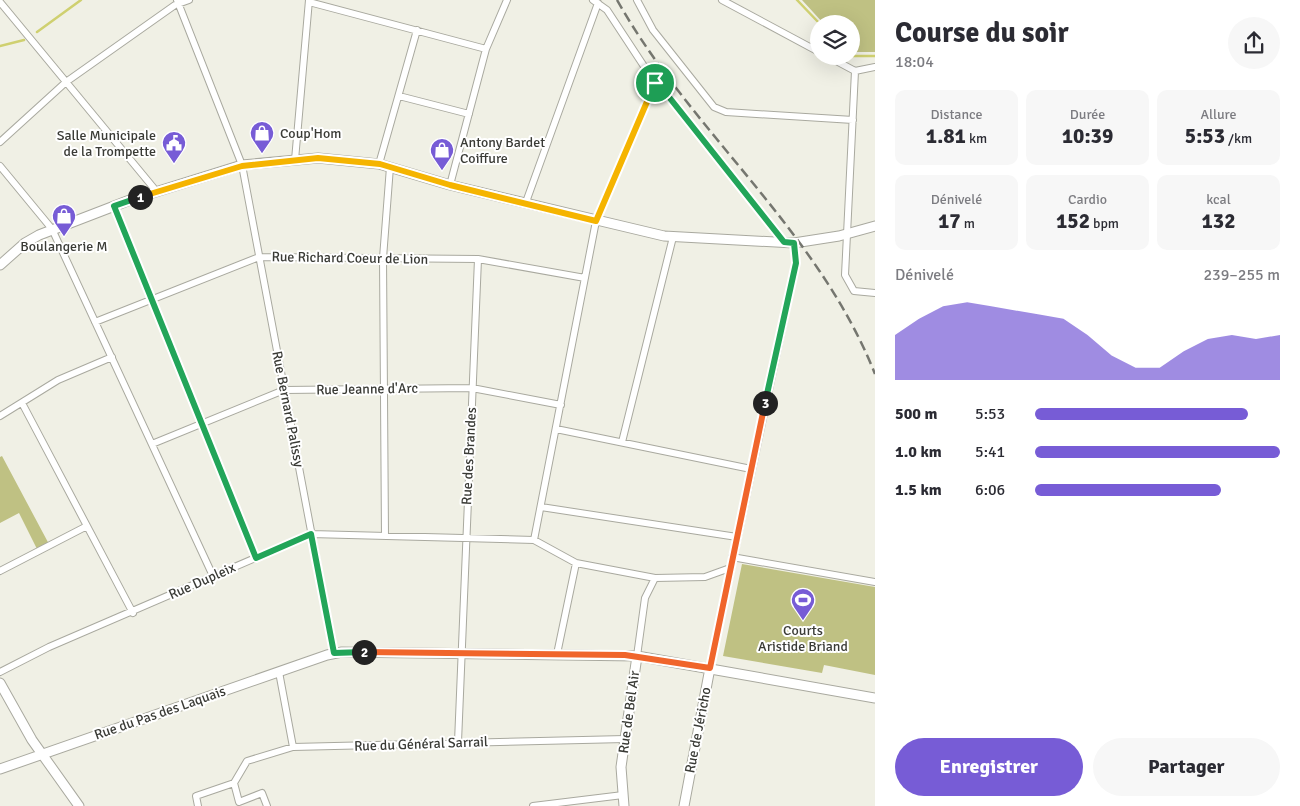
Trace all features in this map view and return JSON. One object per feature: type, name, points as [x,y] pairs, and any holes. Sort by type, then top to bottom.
[{"type":"street","points":[[0,142],[66,82],[178,2],[189,0]]},
{"type":"street","points":[[450,185],[486,49],[506,0]]},
{"type":"street","points":[[722,0],[810,47]]},
{"type":"street","points":[[295,160],[309,1],[486,49]]},
{"type":"street","points":[[637,1],[653,30],[714,107],[726,112],[853,120]]},
{"type":"street","points":[[0,2],[157,192]]},
{"type":"street","name":"Rue Bernard Palissy","points":[[178,2],[242,166],[334,653]]},
{"type":"street","points":[[526,202],[596,2],[608,10],[655,83],[665,92],[784,242]]},
{"type":"street","points":[[380,164],[417,30]]},
{"type":"street","points":[[843,65],[855,72],[875,67]]},
{"type":"street","points":[[855,72],[845,280],[854,291],[875,293]]},
{"type":"street","points":[[655,83],[596,221],[534,540],[576,563],[655,578],[704,577],[722,573],[730,568]]},
{"type":"street","points":[[399,96],[469,114]]},
{"type":"street","points":[[0,265],[25,243],[52,228],[114,206],[242,166],[318,158],[380,164],[450,185],[526,202],[596,221],[673,237],[794,243],[847,234],[875,226]]},
{"type":"street","points":[[0,166],[52,228],[213,576]]},
{"type":"street","points":[[385,536],[383,258],[390,167]]},
{"type":"street","points":[[114,206],[256,558]]},
{"type":"street","points":[[622,442],[673,237]]},
{"type":"street","name":"Rue de Jéricho","points":[[684,806],[732,557],[796,263],[794,243]]},
{"type":"street","name":"Rue Richard Coeur de Lion","points":[[95,322],[259,257],[478,259],[585,278]]},
{"type":"street","name":"Rue des Brandes","points":[[458,742],[478,259]]},
{"type":"street","points":[[0,416],[58,380],[112,357]]},
{"type":"street","name":"Rue Jeanne d'Arc","points":[[152,444],[284,390],[472,388],[561,405]]},
{"type":"street","points":[[22,403],[133,613]]},
{"type":"street","points":[[556,429],[751,469]]},
{"type":"street","points":[[541,507],[736,538]]},
{"type":"street","points":[[0,571],[87,526]]},
{"type":"street","name":"Rue Dupleix","points":[[0,672],[49,647],[133,613],[311,534],[534,540]]},
{"type":"street","points":[[732,557],[875,582]]},
{"type":"street","points":[[558,654],[576,563]]},
{"type":"street","name":"Rue de Bel Air","points":[[624,806],[621,767],[645,598],[655,578]]},
{"type":"street","name":"Rue du Pas des Laquais","points":[[0,769],[334,653],[461,652],[637,656],[875,698]]},
{"type":"street","points":[[278,672],[293,748]]},
{"type":"street","points":[[0,683],[42,754],[80,806]]},
{"type":"street","name":"Rue du Général Sarrail","points":[[234,784],[247,761],[293,748],[458,742],[626,739]]},
{"type":"street","points":[[198,806],[196,796],[234,784],[239,802],[262,793],[267,806]]},
{"type":"street","points":[[534,806],[623,796]]},
{"type":"green space","points":[[802,0],[875,0],[875,52],[860,52],[860,15],[816,15]]},
{"type":"green space","points":[[2,456],[50,546],[38,551],[19,513],[0,523],[0,457]]},
{"type":"green space","name":"Courts Aristide Briand","points":[[742,564],[875,587],[875,675],[824,665],[822,673],[723,656]]},
{"type":"waterway","points":[[37,32],[81,0]]},
{"type":"waterway","points":[[797,0],[811,15]]},
{"type":"waterway","points":[[0,46],[24,40]]},
{"type":"waterway","points":[[860,56],[875,56]]},
{"type":"railway","points":[[617,0],[647,48],[681,94],[788,227],[821,274],[851,322],[875,374]]},
{"type":"place","name":"Coup'Hom","points":[[262,154]]},
{"type":"place","name":"Salle Municipale de la Trompette","points":[[174,164]]},
{"type":"place","name":"Antony Bardet Coiffure","points":[[442,171]]},
{"type":"place","name":"Boulangerie M","points":[[64,237]]},
{"type":"place","name":"Courts Aristide Briand","points":[[803,621]]},
{"type":"route","points":[[655,83],[665,92],[784,242],[794,243],[796,263],[710,668],[642,656],[625,655],[461,652],[334,653],[311,534],[256,558],[114,206],[242,166],[318,158],[380,164],[450,185],[523,201],[596,221],[655,83]]}]
